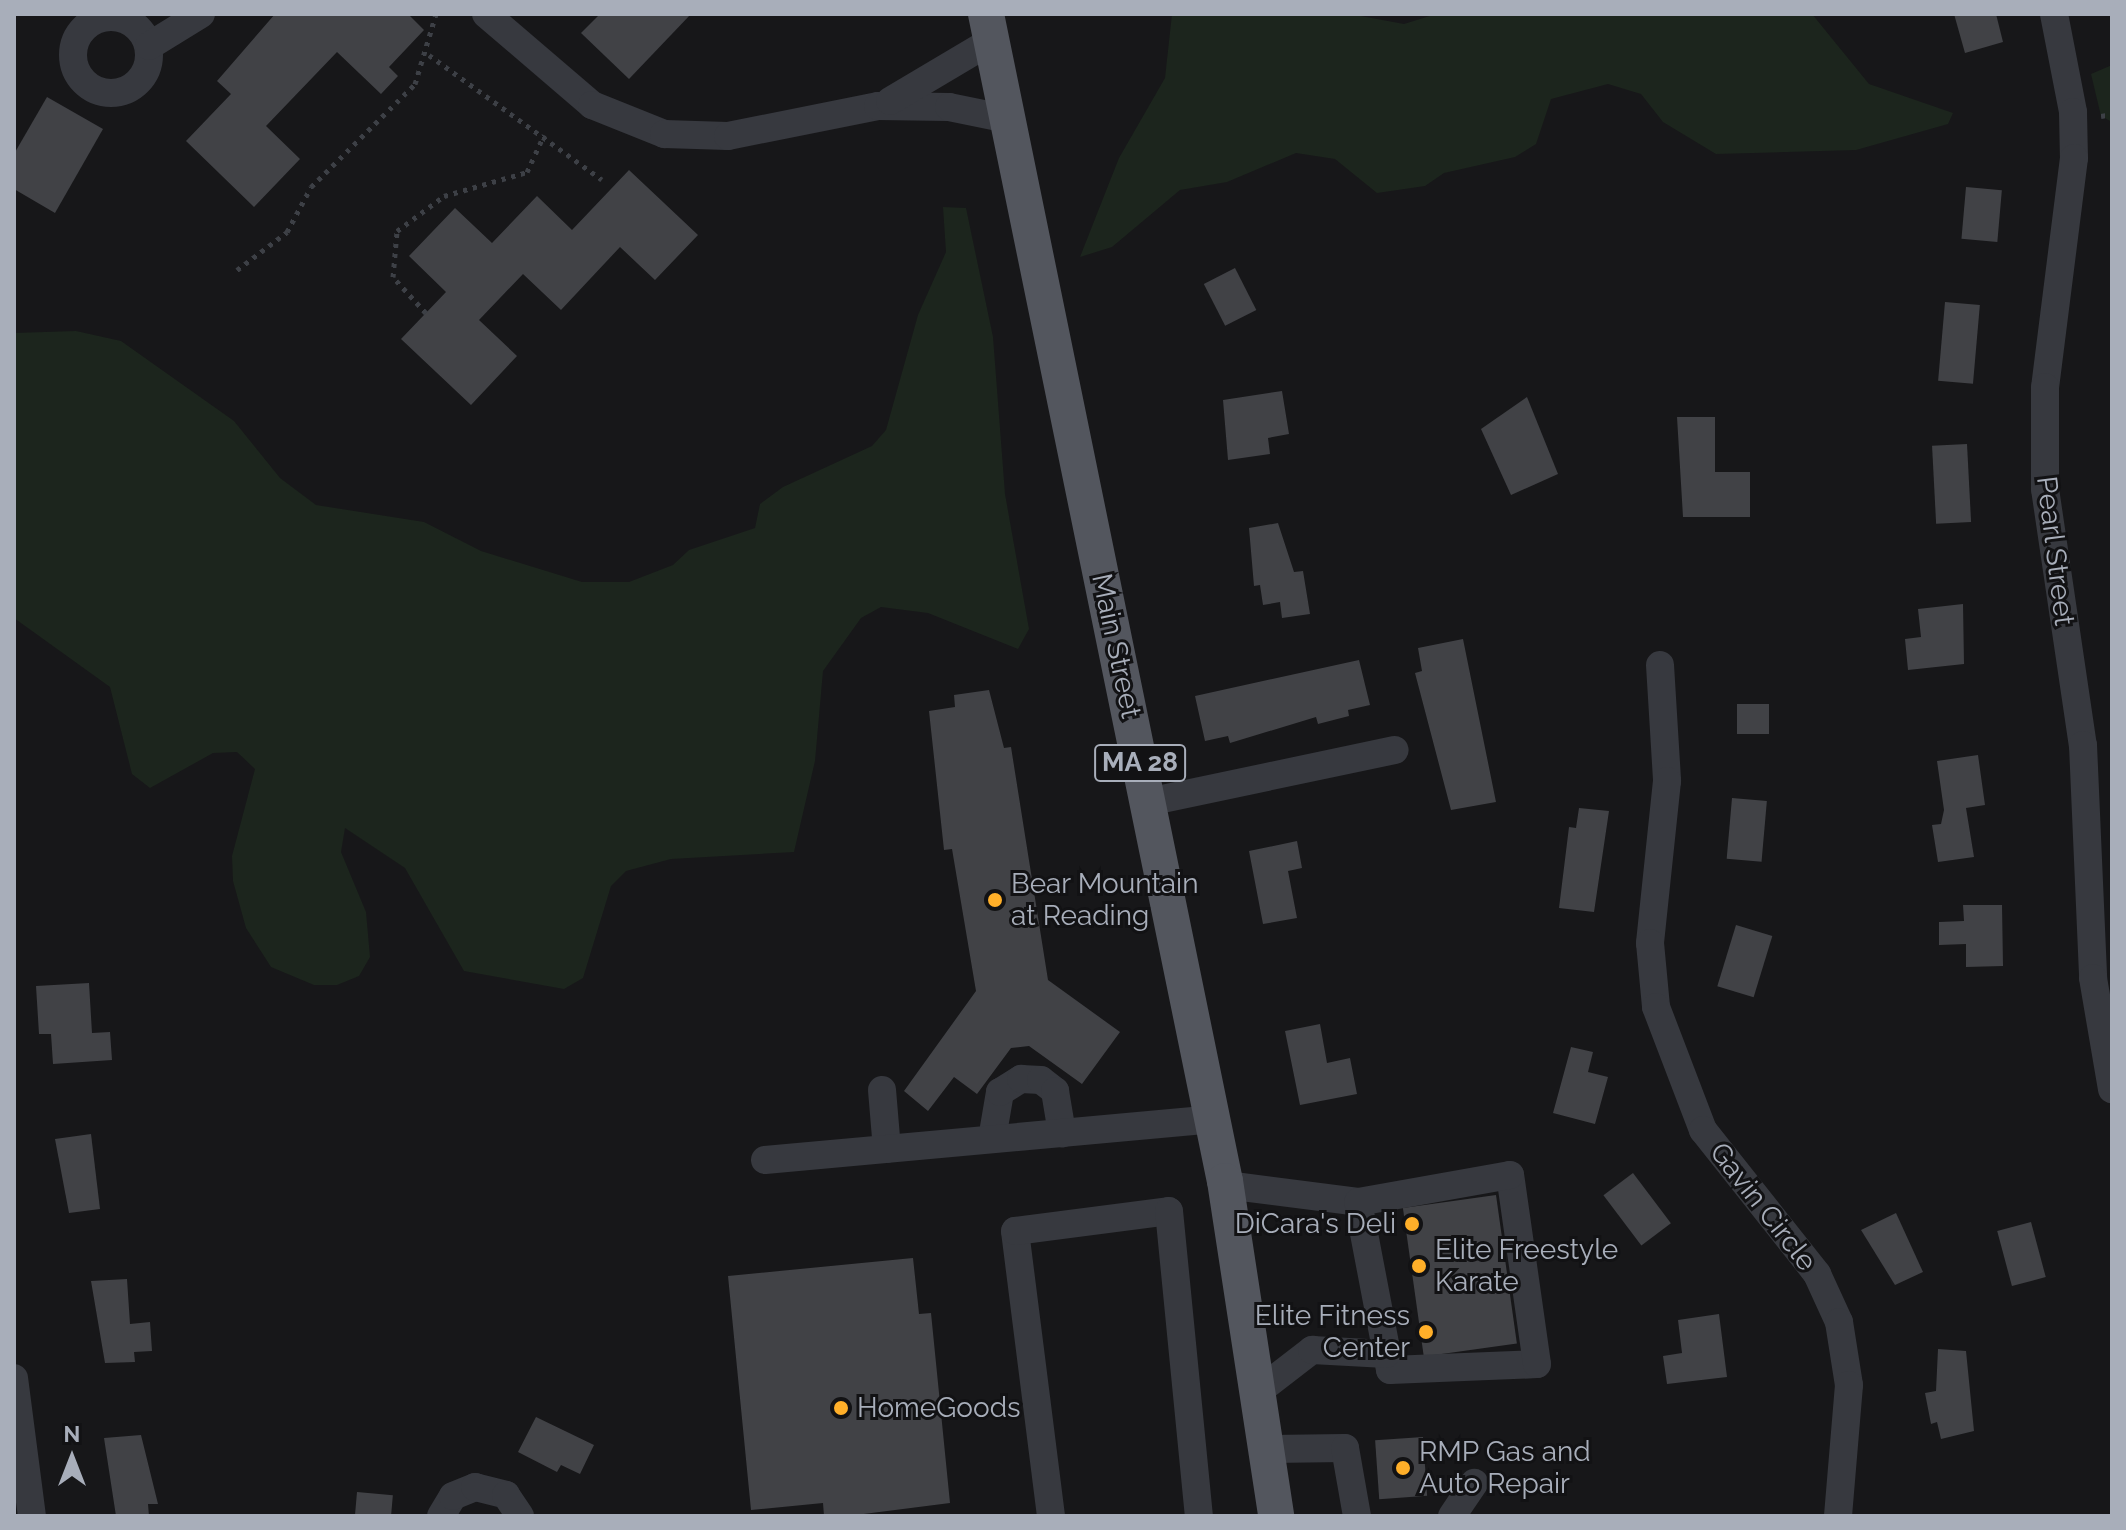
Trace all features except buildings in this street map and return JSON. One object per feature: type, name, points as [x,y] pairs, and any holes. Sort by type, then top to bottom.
[{"type":"main road","name":"Main Street","points":[[988,27],[1226,1185],[1260,1390],[1276,1516]]},
{"type":"street","points":[[149,46],[201,14]]},
{"type":"street","points":[[486,14],[592,105],[651,131],[728,136],[878,106],[949,107],[1008,119]]},
{"type":"street","name":"Pearl Street","points":[[2054,14],[2073,112],[2074,158],[2045,387],[2045,489],[2083,745],[2093,978],[2112,1089]]},
{"type":"street","points":[[878,106],[942,76],[988,27]]},
{"type":"street","name":"Gavin Circle","points":[[1660,665],[1667,781],[1650,943],[1656,1007],[1703,1130],[1817,1274],[1839,1322],[1849,1385],[1838,1516]]},
{"type":"street","points":[[1148,802],[1395,750]]},
{"type":"street","points":[[992,1139],[1000,1092],[1021,1079],[1041,1080],[1055,1091],[1062,1133]]},
{"type":"street","points":[[882,1090],[887,1149]]},
{"type":"street","points":[[765,1160],[1212,1119]]},
{"type":"street","points":[[1226,1185],[1358,1202],[1510,1175],[1537,1364],[1390,1370],[1358,1202]]},
{"type":"street","points":[[1051,1516],[1015,1231],[1169,1211],[1199,1516]]},
{"type":"street","points":[[1260,1390],[1312,1350],[1386,1354]]},
{"type":"street","points":[[14,1378],[32,1516]]},
{"type":"street","points":[[1268,1449],[1342,1446],[1357,1516]]},
{"type":"street","points":[[1452,1516],[1474,1483]]},
{"type":"street","points":[[441,1516],[460,1492],[483,1487],[506,1495],[520,1516]]},
{"type":"path","points":[[237,270],[287,232],[311,187],[415,84],[429,55],[436,14]]},
{"type":"path","points":[[429,55],[544,135],[602,180]]},
{"type":"path","points":[[2101,116],[2112,114]]},
{"type":"path","points":[[426,313],[393,277],[397,231],[444,196],[531,170],[544,135]]},
{"type":"shaded area","points":[[1172,14],[1350,14],[1404,24],[1436,14],[1812,14],[1869,84],[1953,113],[1948,124],[1856,150],[1716,154],[1663,122],[1641,94],[1608,84],[1551,99],[1536,144],[1515,157],[1444,173],[1425,186],[1377,193],[1335,159],[1296,153],[1227,182],[1180,190],[1112,247],[1080,257],[1119,158],[1165,78]]},
{"type":"shaded area","points":[[2112,65],[2112,122],[2101,116],[2091,74]]},
{"type":"shaded area","points":[[943,207],[966,208],[993,337],[1005,494],[1029,629],[1018,649],[928,613],[881,607],[861,618],[823,671],[815,761],[794,852],[671,859],[626,871],[611,886],[583,978],[564,989],[464,971],[405,868],[345,828],[341,852],[366,912],[370,957],[359,976],[337,985],[314,985],[271,967],[246,928],[233,881],[232,856],[255,769],[237,752],[213,753],[150,788],[132,774],[110,687],[14,618],[14,333],[76,331],[121,341],[234,421],[280,478],[316,505],[424,522],[481,551],[582,582],[629,582],[673,565],[689,550],[755,528],[760,504],[783,487],[872,446],[886,430],[918,315],[946,252]]},
{"type":"place","name":"Bear Mountain at Reading","points":[[995,900]]},
{"type":"place","name":"DiCara's Deli","points":[[1412,1224]]},
{"type":"place","name":"Elite Freestyle Karate","points":[[1419,1266]]},
{"type":"place","name":"Elite Fitness Center","points":[[1426,1332]]},
{"type":"place","name":"HomeGoods","points":[[841,1408]]},
{"type":"place","name":"RMP Gas and Auto Repair","points":[[1403,1468]]}]
